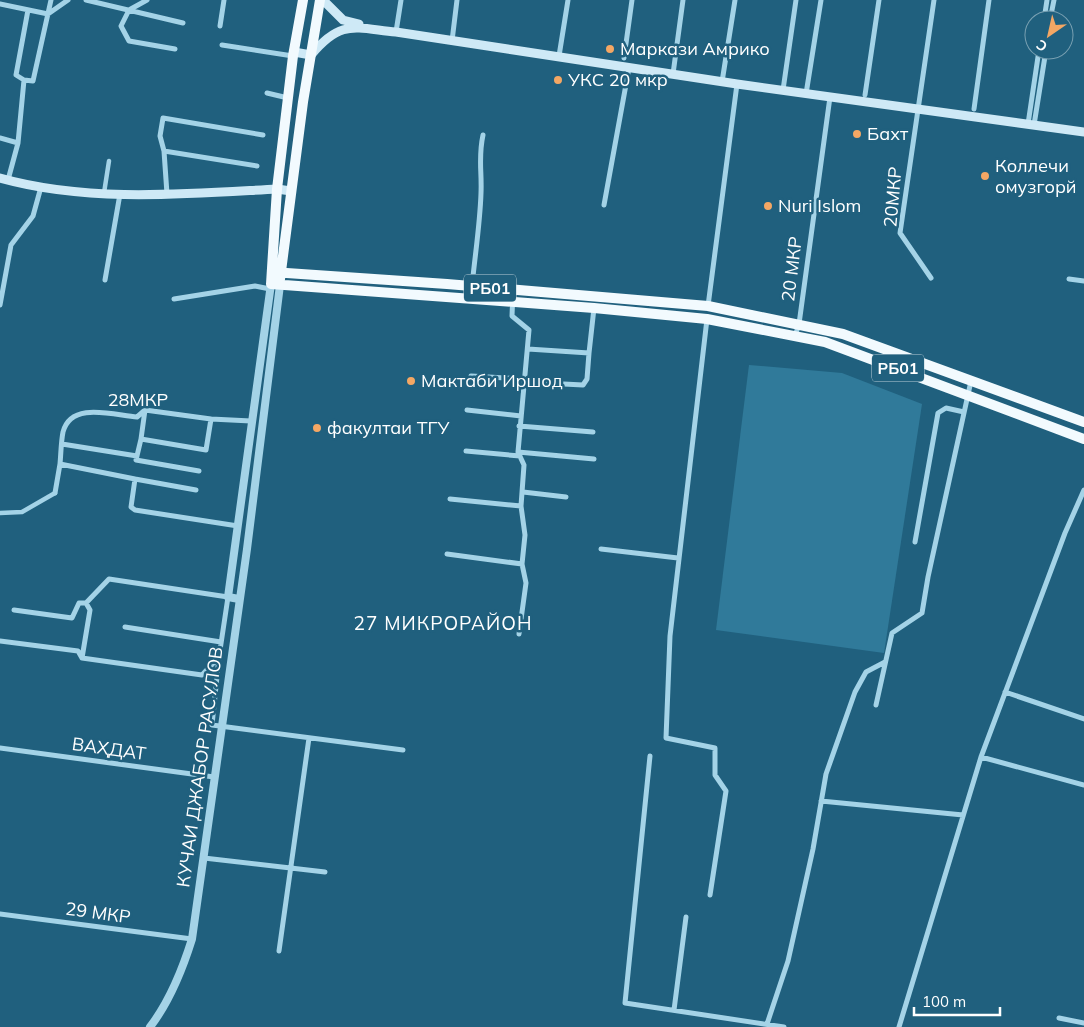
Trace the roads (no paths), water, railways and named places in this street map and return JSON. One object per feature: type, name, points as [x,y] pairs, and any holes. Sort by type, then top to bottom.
[{"type":"highway","points":[[276,272],[277,189],[291,55],[303,0]]},
{"type":"highway","points":[[273,286],[291,191],[311,54],[322,0]]},
{"type":"highway","name":"РБ01","points":[[276,272],[708,306],[843,334],[1084,422]]},
{"type":"highway","name":"РБ01","points":[[273,286],[594,308],[707,319],[825,342],[1084,439]]},
{"type":"main road","points":[[322,0],[343,20],[396,32],[559,56],[629,70],[673,74],[830,98],[918,107],[1084,132]]},
{"type":"main road","points":[[291,55],[311,54],[322,42],[340,29],[396,32]]},
{"type":"main road","points":[[4,180],[41,187],[120,194],[167,195],[277,189],[291,191]]},
{"type":"street","points":[[28,10],[16,75],[24,80],[33,81],[51,0]]},
{"type":"street","points":[[0,4],[48,14],[68,0]]},
{"type":"street","points":[[86,0],[183,23]]},
{"type":"street","points":[[147,0],[129,10],[121,26],[128,41],[175,49]]},
{"type":"street","points":[[220,26],[224,0]]},
{"type":"street","points":[[396,32],[400,0]]},
{"type":"street","points":[[452,40],[457,0]]},
{"type":"street","points":[[559,56],[568,0]]},
{"type":"street","points":[[624,58],[632,0]]},
{"type":"street","points":[[673,74],[683,0]]},
{"type":"street","points":[[722,82],[735,0]]},
{"type":"street","points":[[783,90],[796,0]]},
{"type":"street","points":[[806,94],[821,0]]},
{"type":"street","points":[[865,95],[879,0]]},
{"type":"street","name":"20МКР","points":[[931,278],[900,233],[934,0]]},
{"type":"street","points":[[974,109],[989,0]]},
{"type":"street","points":[[222,45],[291,55]]},
{"type":"street","points":[[1031,124],[1038,60]]},
{"type":"street","points":[[1031,124],[1044,60]]},
{"type":"street","points":[[604,205],[629,70]]},
{"type":"street","points":[[4,180],[18,143],[24,80]]},
{"type":"street","points":[[708,306],[737,84]]},
{"type":"street","points":[[267,93],[288,98]]},
{"type":"street","name":"20 МКР","points":[[795,336],[799,324],[830,98]]},
{"type":"street","points":[[167,195],[164,150],[160,136],[163,118],[263,135]]},
{"type":"street","points":[[472,286],[482,188],[479,154],[483,135]]},
{"type":"street","points":[[0,138],[18,143]]},
{"type":"street","points":[[164,150],[256,166]]},
{"type":"street","points":[[104,193],[109,161]]},
{"type":"street","points":[[0,305],[10,245],[33,216],[41,187]]},
{"type":"street","points":[[105,280],[120,194]]},
{"type":"street","points":[[1069,279],[1084,281]]},
{"type":"street","points":[[174,299],[255,286],[273,286],[256,383],[219,657],[212,725],[221,728],[403,750]]},
{"type":"street","name":"КУЧАИ ДЖАБОР РАСУЛОВ","points":[[150,1027],[160,1013],[182,969],[192,940],[272,351],[273,286]]},
{"type":"street","points":[[513,290],[512,316],[529,330],[519,426],[519,454],[524,465],[521,506],[525,535],[522,564],[526,583],[519,634]]},
{"type":"street","points":[[471,376],[583,385],[587,379],[594,308]]},
{"type":"street","points":[[707,319],[670,636],[666,738],[716,748],[715,774],[726,791],[710,895]]},
{"type":"street","points":[[261,349],[272,351]]},
{"type":"street","points":[[528,349],[589,353]]},
{"type":"street","points":[[876,705],[892,633],[922,614],[972,380]]},
{"type":"street","points":[[256,383],[267,386]]},
{"type":"street","points":[[915,542],[938,413],[946,408],[964,412]]},
{"type":"street","points":[[145,410],[136,460],[199,471]]},
{"type":"street","name":"28МКР","points":[[55,493],[63,432],[70,419],[80,413],[136,417],[145,410],[211,419],[251,421]]},
{"type":"street","points":[[467,410],[521,416]]},
{"type":"street","points":[[141,440],[206,450],[211,419]]},
{"type":"street","points":[[519,426],[592,432]]},
{"type":"street","points":[[62,444],[137,456]]},
{"type":"street","points":[[466,451],[594,459]]},
{"type":"street","points":[[60,464],[196,490]]},
{"type":"street","points":[[135,479],[131,507],[135,510],[238,526]]},
{"type":"street","points":[[899,1027],[980,757],[1065,533],[1084,490]]},
{"type":"street","points":[[523,492],[566,496]]},
{"type":"street","points":[[0,513],[22,512],[55,493]]},
{"type":"street","points":[[450,499],[521,506]]},
{"type":"street","points":[[601,549],[678,558]]},
{"type":"street","points":[[447,554],[522,564]]},
{"type":"street","points":[[86,604],[109,579],[239,599]]},
{"type":"street","points":[[14,610],[72,618],[79,603],[86,604],[90,610],[82,658]]},
{"type":"street","points":[[125,627],[221,642]]},
{"type":"street","points":[[0,641],[78,651],[82,658]]},
{"type":"street","points":[[82,658],[202,675],[219,657]]},
{"type":"street","points":[[766,1024],[788,961],[826,774],[855,692],[866,672],[885,662]]},
{"type":"street","points":[[1005,692],[1084,719]]},
{"type":"street","points":[[279,951],[309,738]]},
{"type":"street","name":"ВАҲДАТ","points":[[0,748],[214,777]]},
{"type":"street","points":[[650,756],[625,1003],[784,1027]]},
{"type":"street","points":[[980,757],[1084,786]]},
{"type":"street","points":[[821,801],[963,815]]},
{"type":"street","points":[[204,858],[325,872]]},
{"type":"street","name":"29 МКР","points":[[0,914],[192,940]]},
{"type":"street","points":[[674,1010],[686,917]]},
{"type":"street","points":[[1059,1018],[1084,1023]]},
{"type":"place","name":"Маркази Амрико","points":[[610,49]]},
{"type":"place","name":"УКС 20 мкр","points":[[558,80]]},
{"type":"place","name":"Бахт","points":[[857,134]]},
{"type":"place","name":"Коллечи омузгорй","points":[[985,176]]},
{"type":"place","name":"Nuri Islom","points":[[768,206]]},
{"type":"place","name":"Мактаби Иршод","points":[[411,381]]},
{"type":"place","name":"факултаи ТГУ","points":[[317,428]]},
{"type":"district","name":"27 МИКРОРАЙОН","points":[[443,623]]}]
